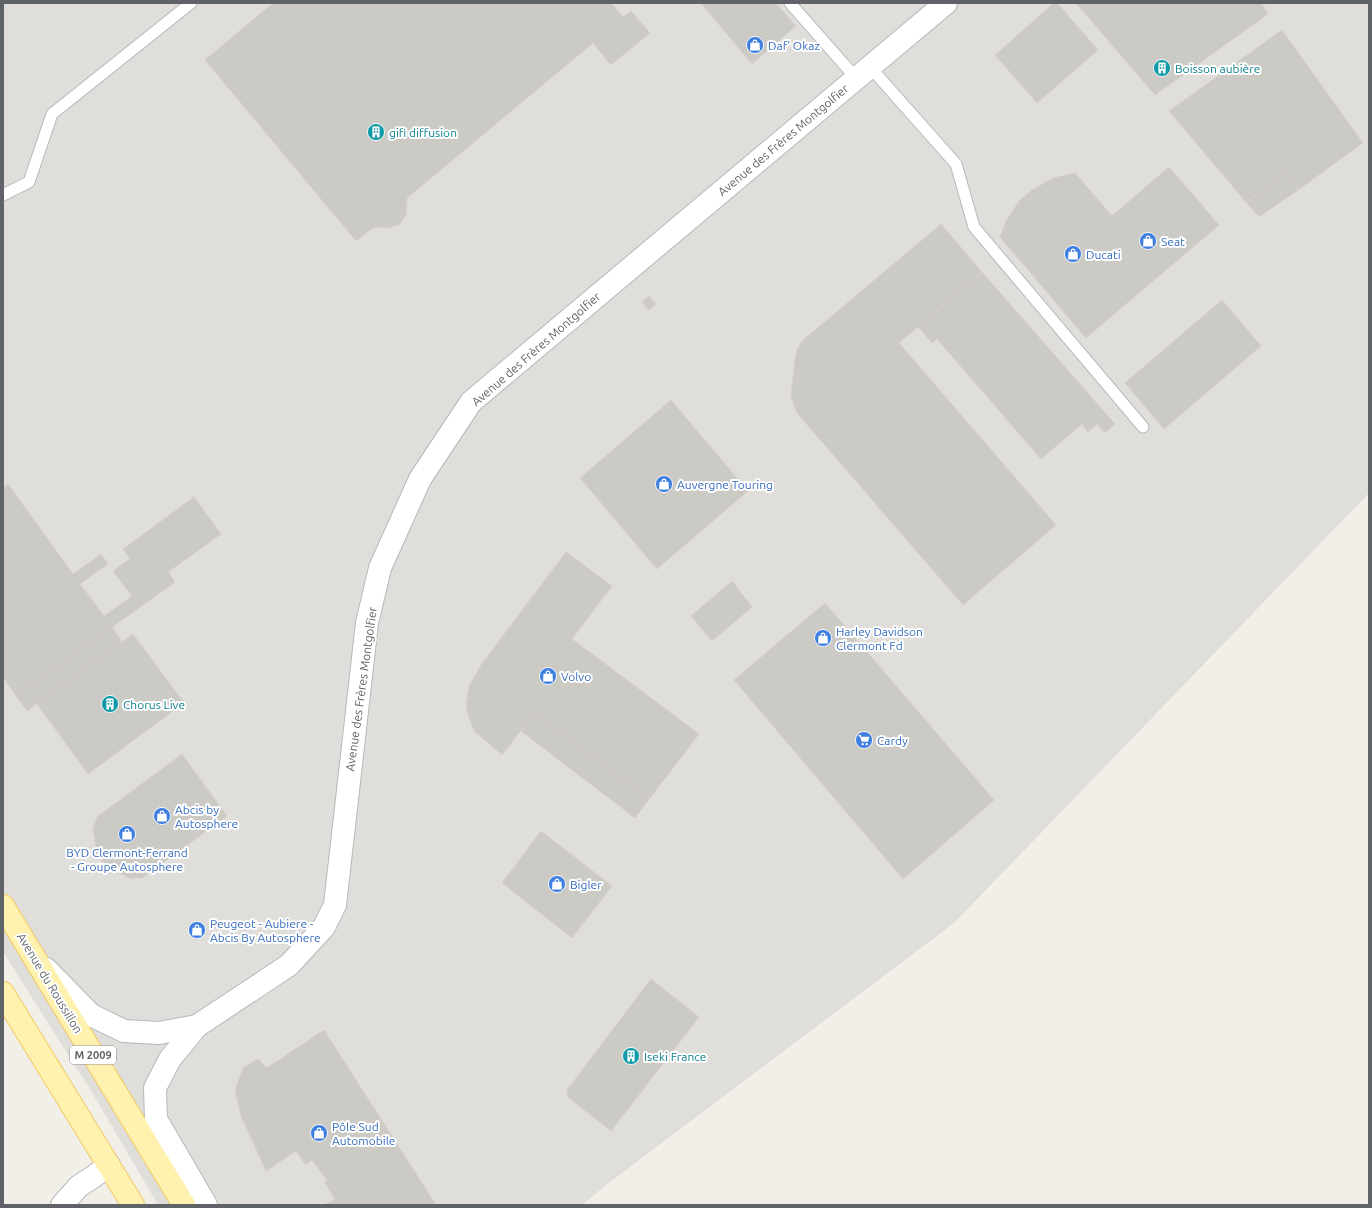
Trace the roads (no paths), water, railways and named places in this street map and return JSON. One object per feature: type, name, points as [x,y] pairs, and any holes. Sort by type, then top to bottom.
[{"type":"main road","name":"Avenue du Roussillon","points":[[3,906],[184,1205]]},
{"type":"main road","points":[[3,992],[134,1205]]},
{"type":"street","name":"Avenue des Frères Montgolfier","points":[[197,1026],[289,965],[324,928],[335,905],[367,623],[380,568],[420,479],[471,402],[946,3]]},
{"type":"street","points":[[33,955],[91,1015],[124,1030],[159,1033],[197,1026]]},
{"type":"street","points":[[197,1026],[170,1059],[155,1088],[156,1119],[206,1205]]},
{"type":"street","points":[[62,1205],[79,1186],[108,1165]]},
{"type":"lane","points":[[3,195],[29,182],[52,114],[191,3]]},
{"type":"lane","points":[[790,3],[863,72],[956,164],[974,227],[1143,427]]},
{"type":"place","name":"Daf' Okaz","points":[[755,45]]},
{"type":"place","name":"Boisson aubière","points":[[1162,68]]},
{"type":"place","name":"gifi diffusion","points":[[376,132]]},
{"type":"place","name":"Seat","points":[[1148,241]]},
{"type":"place","name":"Ducati","points":[[1073,254]]},
{"type":"place","name":"Auvergne Touring","points":[[664,484]]},
{"type":"place","name":"Harley Davidson Clermont Fd","points":[[823,638]]},
{"type":"place","name":"Volvo","points":[[548,676]]},
{"type":"place","name":"Chorus Live","points":[[110,704]]},
{"type":"place","name":"Cardy","points":[[864,740]]},
{"type":"place","name":"Abcis by Autosphere","points":[[162,816]]},
{"type":"place","name":"BYD Clermont-Ferrand - Groupe Autosphere","points":[[127,834]]},
{"type":"place","name":"Bigler","points":[[557,884]]},
{"type":"place","name":"Peugeot - Aubiere - Abcis By Autosphere","points":[[197,930]]},
{"type":"place","name":"Iseki France","points":[[631,1056]]},
{"type":"place","name":"Pôle Sud Automobile","points":[[319,1133]]}]
